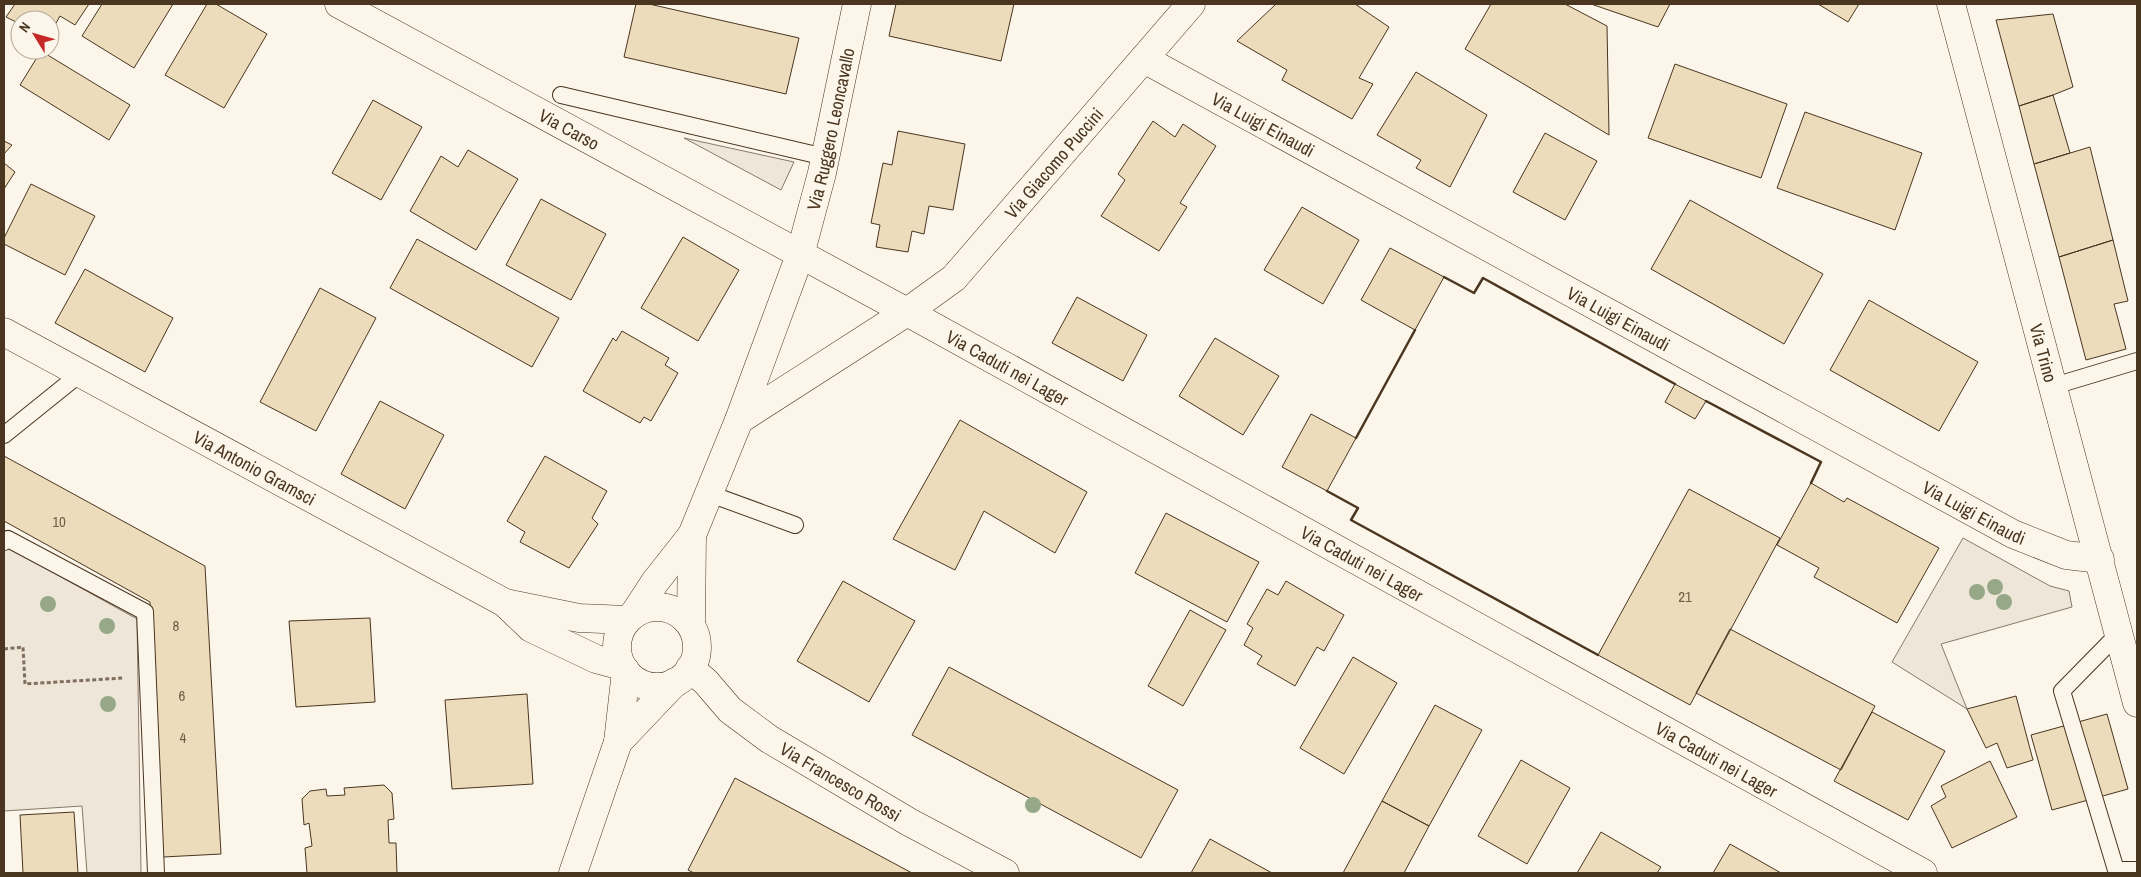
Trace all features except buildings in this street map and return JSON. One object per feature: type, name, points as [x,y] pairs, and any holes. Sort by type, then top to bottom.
[{"type":"street","name":"Via Carso","points":[[339,4],[800,255]]},
{"type":"street","name":"Via Ruggero Leoncavallo","points":[[692,535],[739,420],[800,255],[825,157],[857,4]]},
{"type":"street","name":"Via Giacomo Puccini","points":[[739,420],[907,312],[954,278],[1191,4]]},
{"type":"street","name":"Via Trino","points":[[1951,4],[2137,703]]},
{"type":"street","name":"Via Luigi Einaudi","points":[[1144,59],[2013,534],[2066,555],[2100,559]]},
{"type":"street","name":"Via Caduti nei Lager","points":[[800,255],[907,312],[1923,873]]},
{"type":"street","name":"Via Antonio Gramsci","points":[[4,332],[505,603],[531,628],[596,659],[624,669]]},
{"type":"street","points":[[682,675],[662,686],[650,686],[641,683],[624,669],[618,656],[617,645],[618,636],[655,582],[692,535]]},
{"type":"street","points":[[618,742],[682,675],[695,657],[697,645],[691,625],[692,535]]},
{"type":"street","name":"Via Antonio Gramsci","points":[[505,603],[579,618],[631,617]]},
{"type":"street","points":[[631,617],[650,607],[662,607],[678,613],[691,625]]},
{"type":"street","points":[[573,873],[618,742],[624,669]]},
{"type":"street","name":"Via Francesco Rossi","points":[[682,675],[706,682],[730,710],[769,739],[909,822],[1005,873]]},
{"type":"lane","points":[[561,96],[825,157]]},
{"type":"lane","points":[[2054,386],[2137,361]]},
{"type":"lane","points":[[4,435],[81,374]]},
{"type":"lane","points":[[710,494],[795,525]]},
{"type":"lane","points":[[4,542],[8,539],[144,612],[156,873]]},
{"type":"lane","points":[[2119,633],[2062,691],[2112,871],[2137,870]]},
{"type":"path","points":[[4,649],[24,647],[26,684],[147,677]]},
{"type":"shaded area","points":[[684,138],[794,162],[781,190]]},
{"type":"shaded area","points":[[1963,538],[2050,586],[2069,591],[2072,607],[1941,644],[1967,709],[1892,662]]},
{"type":"shaded area","points":[[7,547],[137,619],[141,873],[87,873],[82,806],[4,811],[4,550]]},
{"type":"wall","points":[[1444,277],[1474,293],[1483,278],[1675,384]]},
{"type":"wall","points":[[1356,438],[1415,330]]},
{"type":"wall","points":[[1706,401],[1821,462],[1811,483]]},
{"type":"wall","points":[[1327,491],[1358,508],[1351,520],[1598,655]]}]
